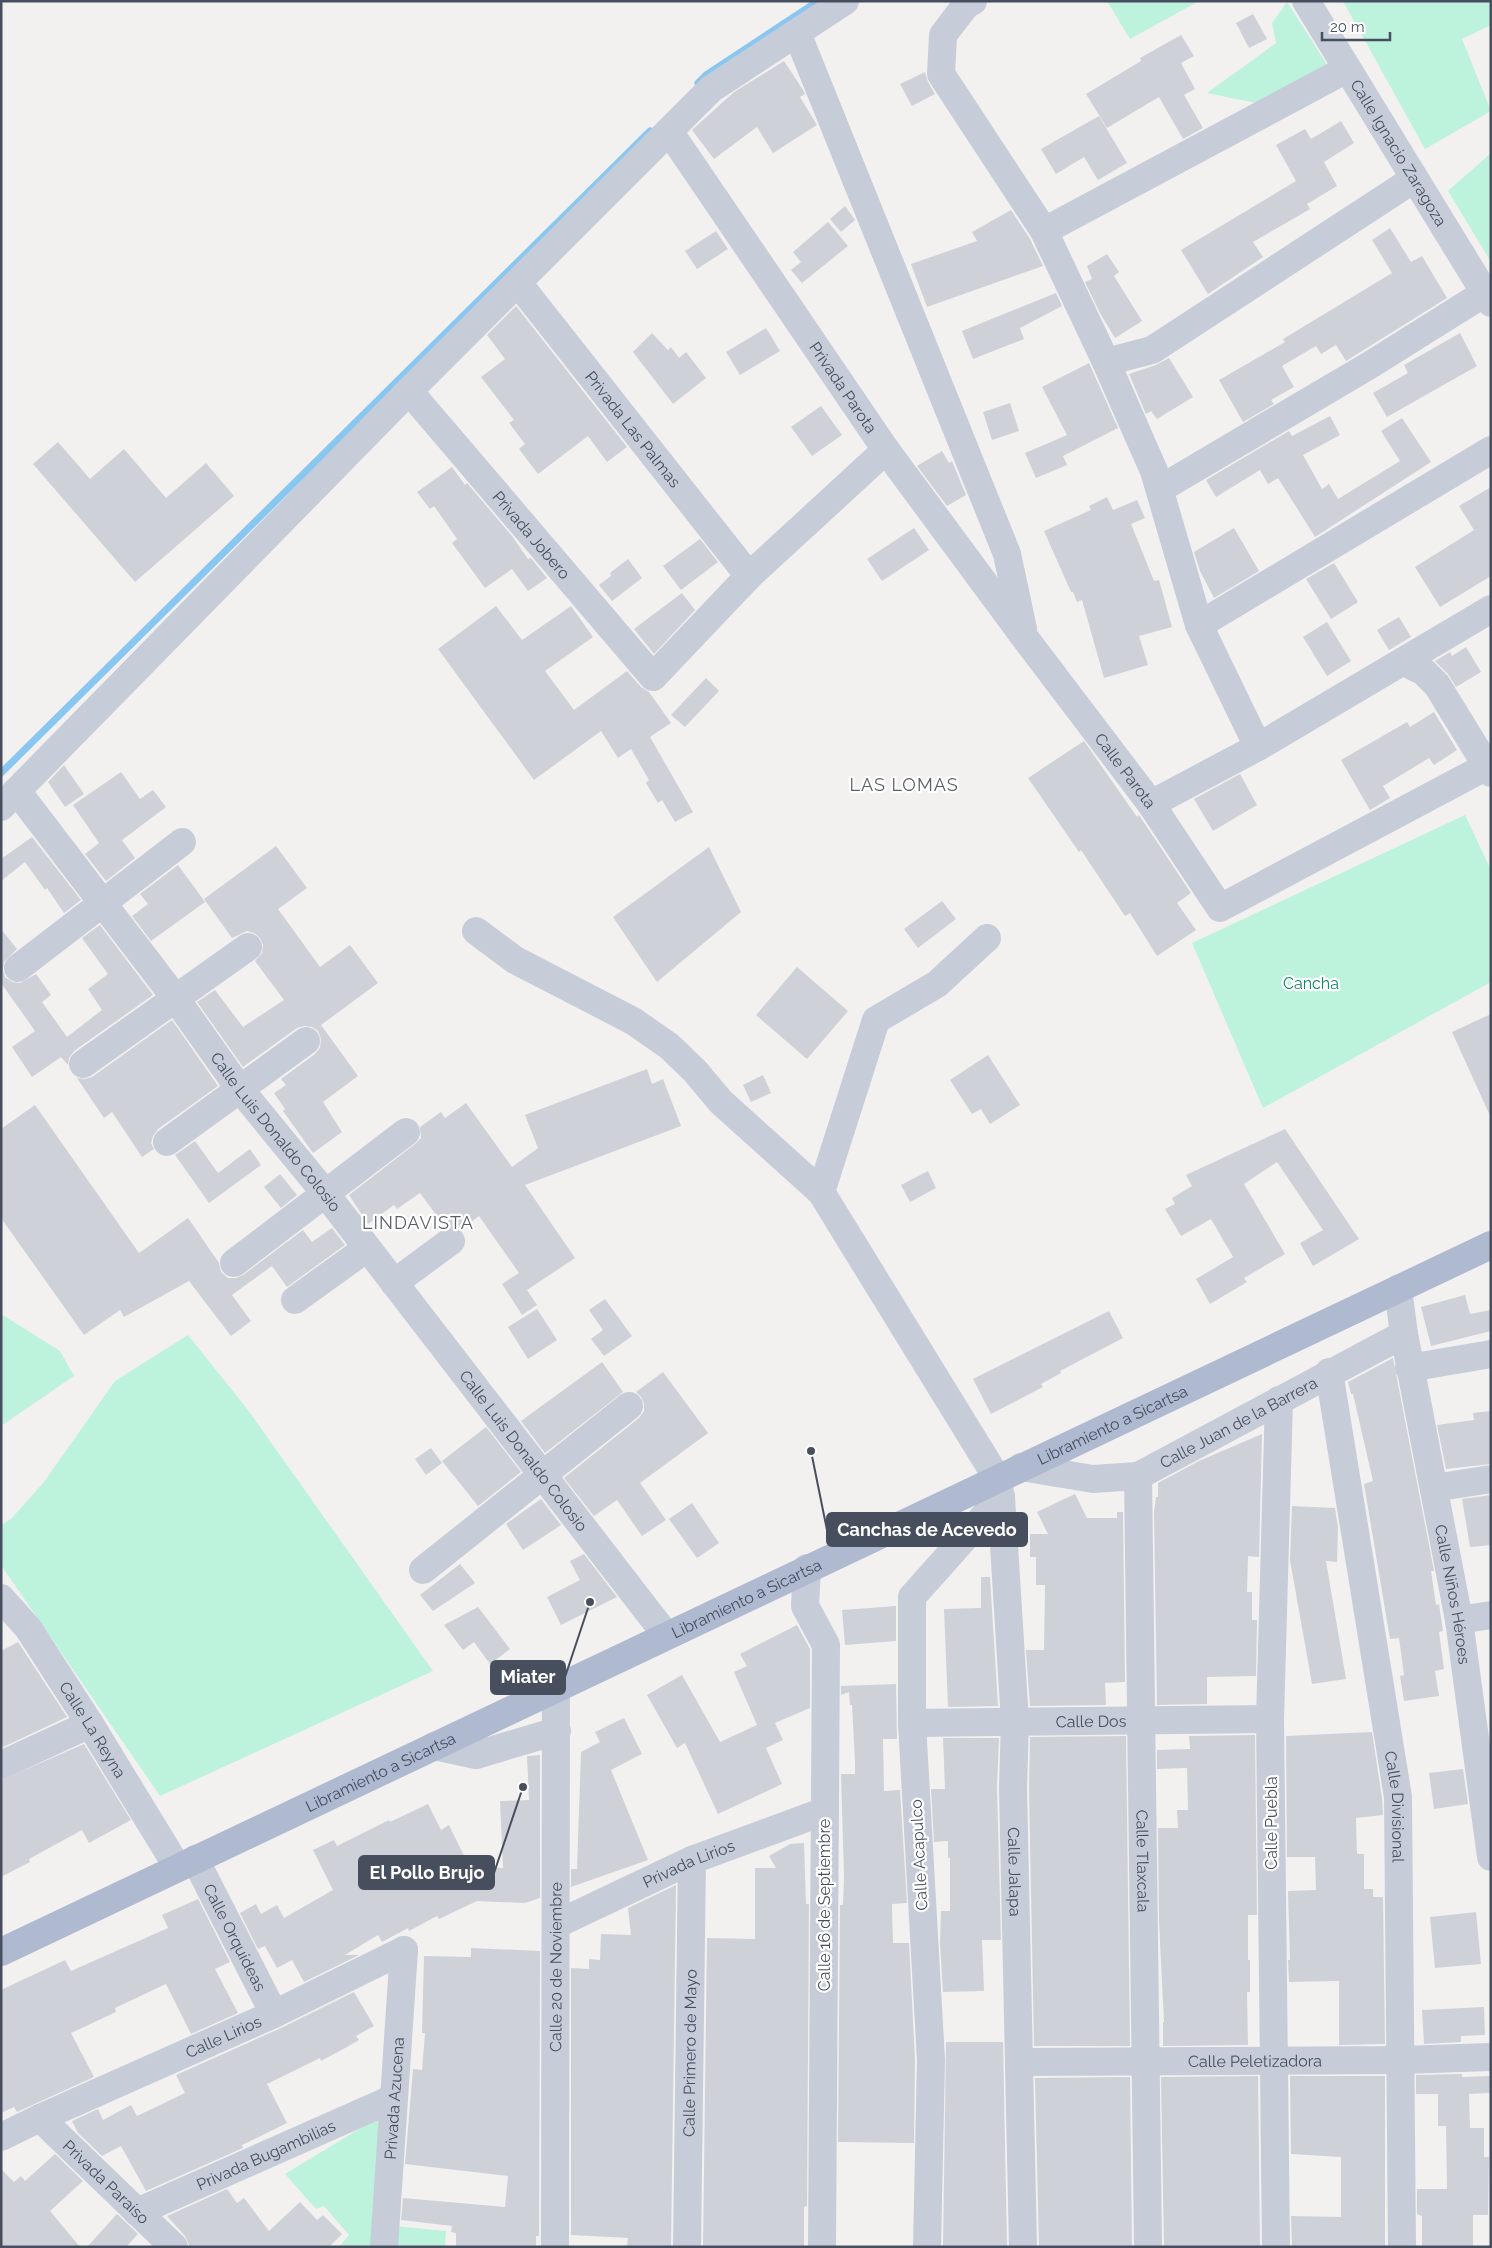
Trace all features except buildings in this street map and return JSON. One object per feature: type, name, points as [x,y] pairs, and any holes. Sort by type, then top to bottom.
[{"type":"main road","name":"Libramiento a Sicartsa","points":[[1,1952],[807,1568],[1006,1481],[1398,1288],[1491,1245]]},
{"type":"street","points":[[9,799],[409,391],[711,89],[845,1]]},
{"type":"street","points":[[973,1],[966,5],[943,35],[941,74],[1044,231],[1106,362],[1160,489],[1199,625],[1258,747]]},
{"type":"street","name":"Calle Ignacio Zaragoza","points":[[1306,1],[1414,179],[1489,295]]},
{"type":"street","points":[[797,32],[1007,554],[1025,638]]},
{"type":"street","points":[[1044,231],[1347,68]]},
{"type":"street","name":"Privada Parota","points":[[669,131],[886,450],[1025,638]]},
{"type":"street","points":[[1106,362],[1152,350],[1414,179]]},
{"type":"street","name":"Privada Las Palmas","points":[[518,283],[749,576]]},
{"type":"street","points":[[1160,489],[1489,295]]},
{"type":"street","name":"Privada Jobero","points":[[409,391],[653,677],[749,576]]},
{"type":"street","points":[[749,576],[886,450]]},
{"type":"street","points":[[1199,625],[1491,450]]},
{"type":"street","points":[[1151,804],[1258,747],[1491,609]]},
{"type":"street","name":"Calle Parota","points":[[1025,638],[1151,804],[1220,908],[1490,767]]},
{"type":"street","points":[[1404,662],[1424,672],[1437,685],[1490,767]]},
{"type":"street","name":"Calle Luis Donaldo Colosio","points":[[9,799],[102,903],[176,999],[239,1088],[325,1193],[541,1476],[666,1635]]},
{"type":"street","points":[[18,968],[182,842]]},
{"type":"street","points":[[476,931],[515,960],[633,1021],[669,1046],[695,1071],[721,1102],[822,1192],[1006,1481]]},
{"type":"street","points":[[822,1192],[876,1020],[937,984],[987,938]]},
{"type":"street","points":[[83,1064],[248,947]]},
{"type":"street","points":[[167,1142],[306,1041]]},
{"type":"street","points":[[234,1263],[406,1132]]},
{"type":"street","points":[[394,1283],[451,1241]]},
{"type":"street","points":[[295,1300],[367,1248]]},
{"type":"street","points":[[1398,1288],[1404,1334]]},
{"type":"street","name":"Calle Juan de la Barrera","points":[[1006,1481],[1138,1476],[1329,1372],[1404,1334]]},
{"type":"street","name":"Calle Niños Héroes","points":[[1404,1334],[1483,1753],[1491,1857]]},
{"type":"street","points":[[1409,1368],[1491,1354]]},
{"type":"street","name":"Calle Divisional","points":[[1329,1372],[1398,1797],[1402,2247]]},
{"type":"street","name":"Calle Puebla","points":[[1276,2247],[1270,1719],[1280,1400]]},
{"type":"street","points":[[423,1570],[629,1406]]},
{"type":"street","name":"Calle Tlaxcala","points":[[1138,1476],[1148,2247]]},
{"type":"street","points":[[1434,1488],[1491,1479]]},
{"type":"street","name":"Calle Jalapa","points":[[1006,1481],[1015,1722],[1013,1788],[1020,2062],[1022,2247]]},
{"type":"street","name":"Calle Acapulco","points":[[927,2247],[931,2060],[912,1723],[912,1597],[1006,1481]]},
{"type":"street","name":"Calle 16 de Septiembre","points":[[807,1568],[805,1606],[826,1645],[822,2247]]},
{"type":"street","name":"Calle La Reyna","points":[[4,1608],[28,1628],[90,1724],[187,1864]]},
{"type":"street","points":[[1459,1620],[1491,1615]]},
{"type":"street","name":"Calle 20 de Noviembre","points":[[555,2247],[556,1688]]},
{"type":"street","name":"Calle Dos","points":[[912,1723],[1270,1719]]},
{"type":"street","points":[[1,1765],[90,1724]]},
{"type":"street","points":[[434,1746],[476,1755],[557,1731]]},
{"type":"street","name":"Privada Lirios","points":[[557,1924],[692,1860],[825,1811]]},
{"type":"street","name":"Calle Primero de Mayo","points":[[687,2247],[692,1860]]},
{"type":"street","name":"Calle Orquídeas","points":[[187,1864],[274,2014]]},
{"type":"street","name":"Calle Lirios","points":[[1,2137],[274,2014],[404,1950]]},
{"type":"street","name":"Privada Azucena","points":[[384,2247],[404,1950]]},
{"type":"street","name":"Calle Peletizadora","points":[[1020,2062],[1273,2059],[1401,2060],[1491,2057]]},
{"type":"street","name":"Privada Bugambilias","points":[[137,2212],[394,2098]]},
{"type":"street","name":"Privada Paraíso","points":[[40,2118],[174,2247]]},
{"type":"green space","points":[[1107,1],[1199,1],[1130,39]]},
{"type":"green space","points":[[1343,1],[1491,1],[1491,25],[1462,39],[1491,111],[1425,149]]},
{"type":"green space","points":[[1287,2],[1328,66],[1256,103],[1207,93],[1276,43],[1272,23]]},
{"type":"green space","points":[[1491,153],[1491,262],[1448,191]]},
{"type":"green space","name":"Cancha","points":[[1465,815],[1491,870],[1491,982],[1263,1108],[1192,943]]},
{"type":"green space","points":[[1,1314],[60,1351],[74,1376],[1,1426]]},
{"type":"green space","points":[[188,1335],[248,1410],[433,1671],[160,1796],[1,1565],[1,1525],[11,1519],[44,1482],[115,1381]]},
{"type":"green space","points":[[379,2117],[374,2247],[339,2247],[349,2235],[324,2206],[316,2209],[285,2174]]},
{"type":"green space","points":[[394,2226],[446,2231],[445,2247],[392,2247]]},
{"type":"waterway","points":[[698,83],[706,75],[818,1]]},
{"type":"waterway","points":[[1,773],[650,131]]},
{"type":"place","name":"Canchas de Acevedo","points":[[811,1451]]},
{"type":"place","name":"Miater","points":[[590,1602]]},
{"type":"place","name":"El Pollo Brujo","points":[[523,1787]]},
{"type":"district","name":"LAS LOMAS","points":[[904,784]]},
{"type":"district","name":"LINDAVISTA","points":[[418,1222]]}]
